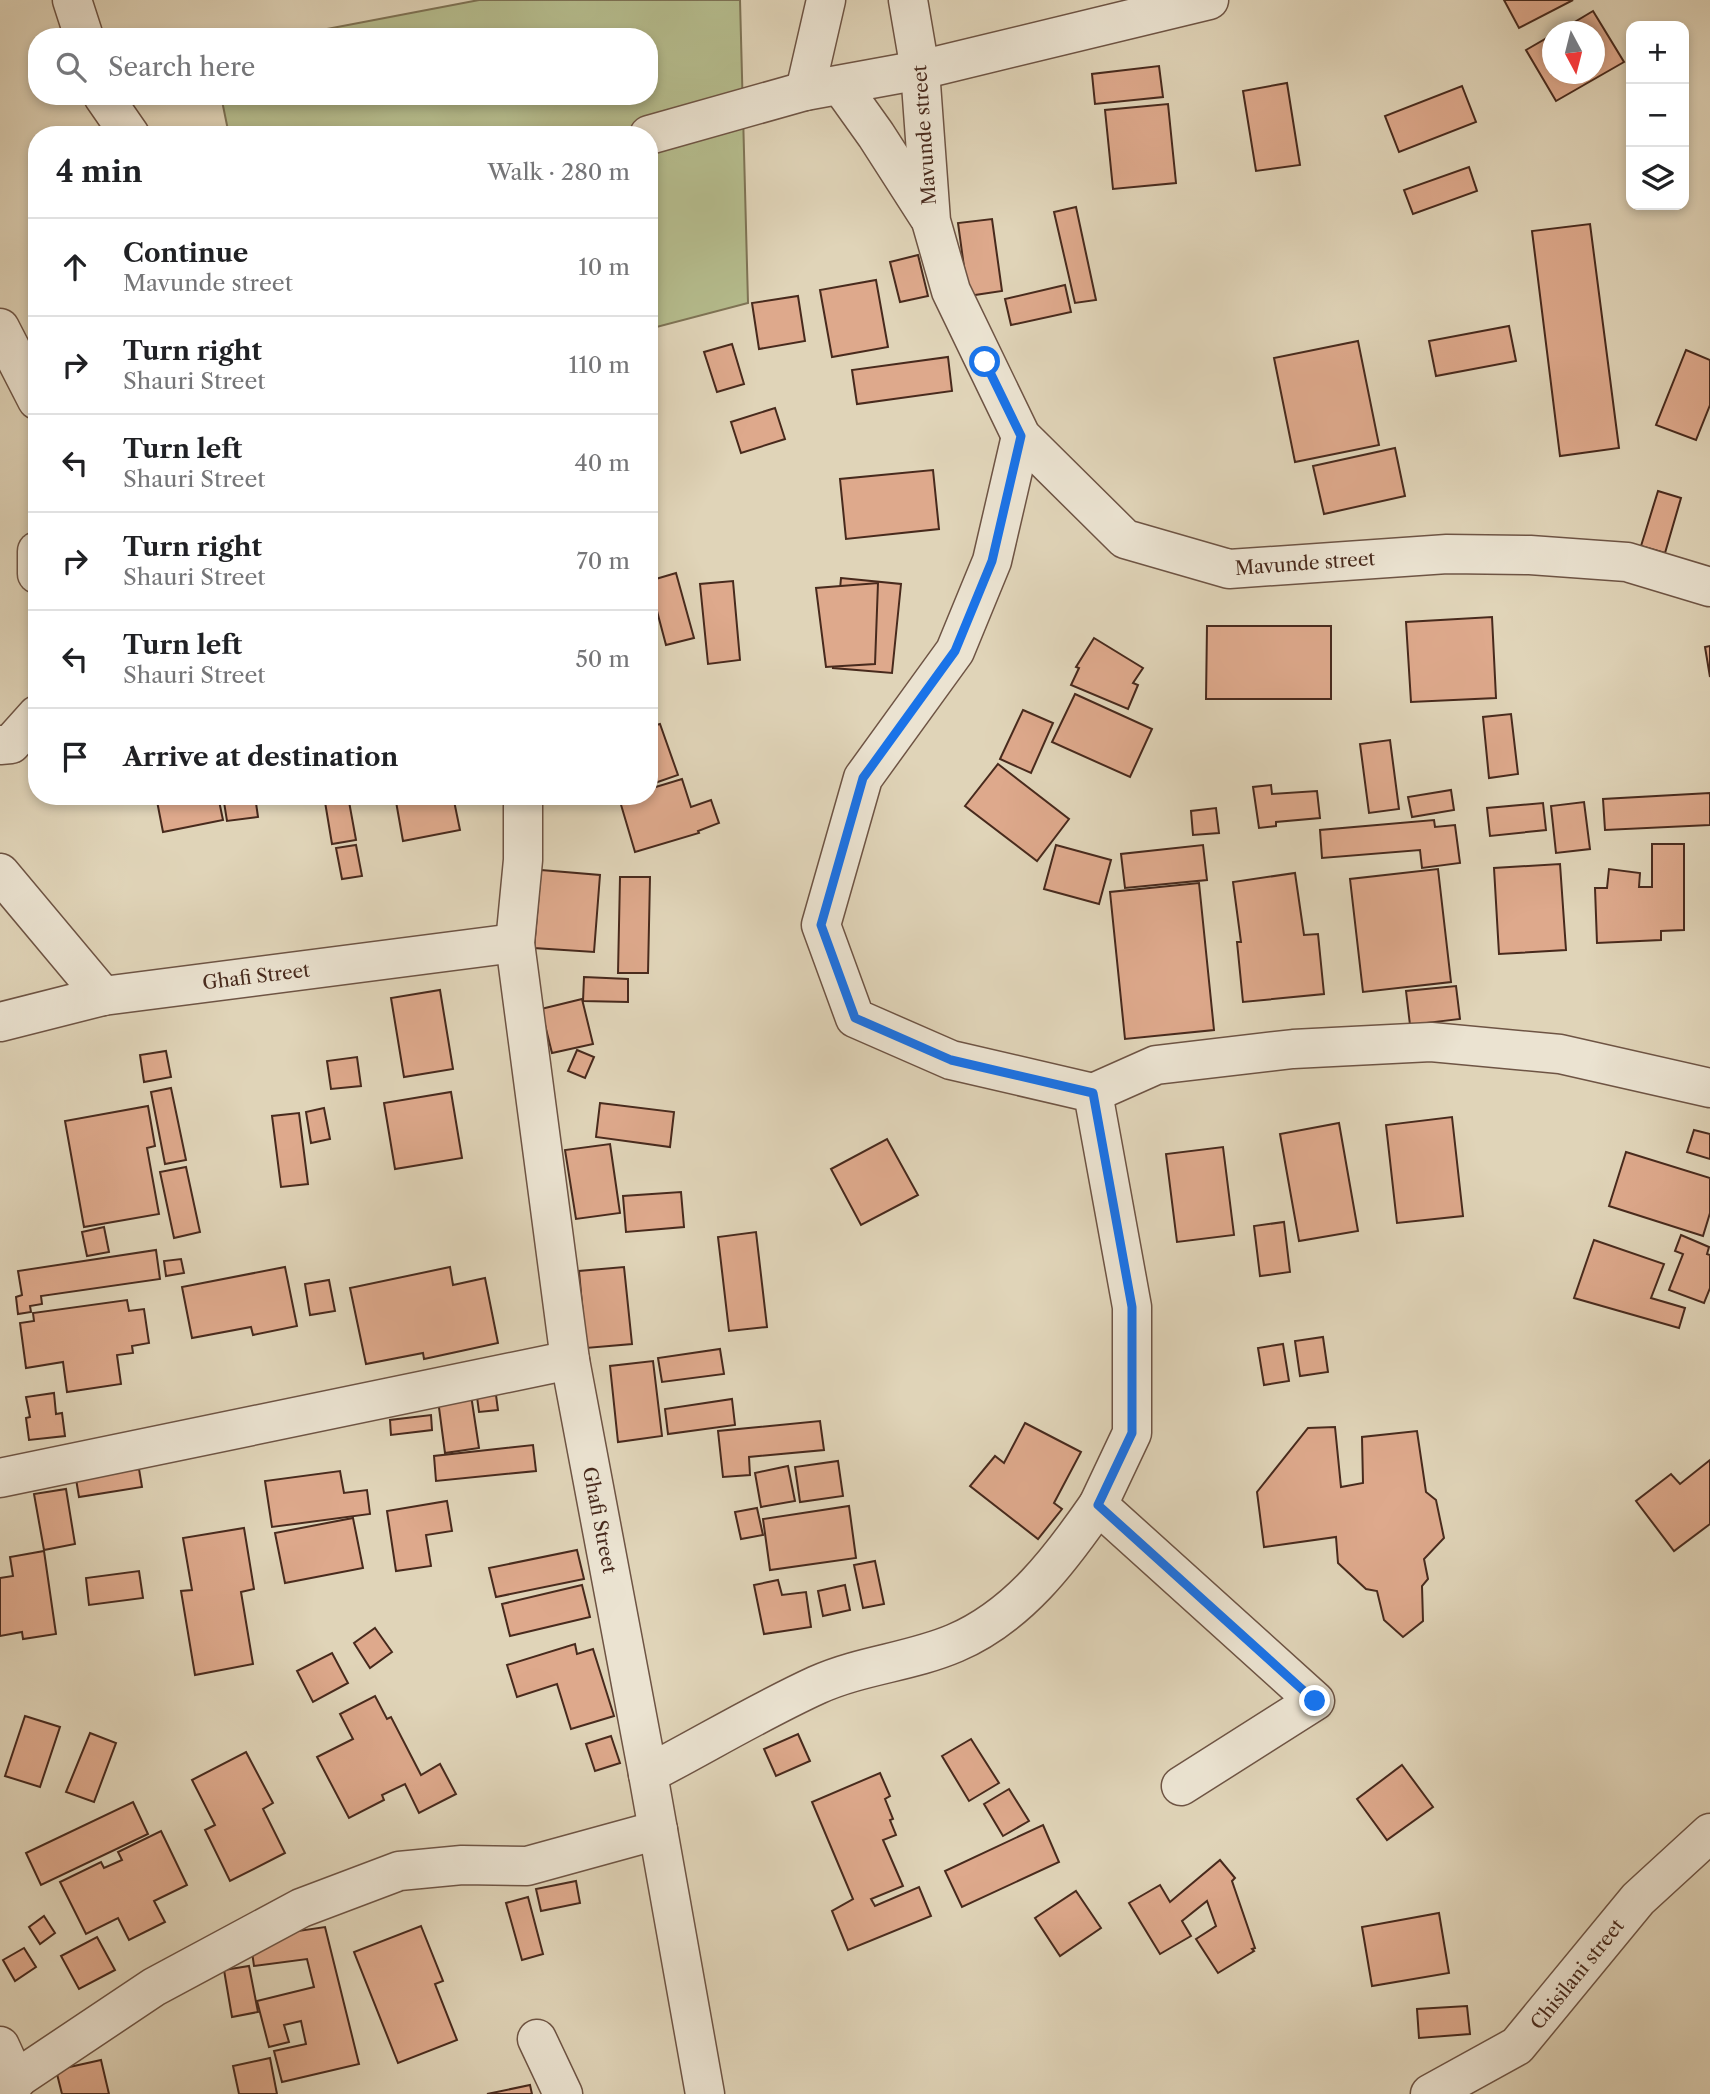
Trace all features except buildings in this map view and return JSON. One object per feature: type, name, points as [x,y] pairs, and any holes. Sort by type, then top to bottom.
[{"type":"street","points":[[72,0],[81,28]]},
{"type":"street","points":[[823,88],[826,0]]},
{"type":"street","name":"Mavunde street","points":[[908,0],[920,70],[931,221],[951,291],[1021,436],[1125,539],[1229,569],[1447,554],[1530,555],[1627,562],[1710,587]]},
{"type":"street","points":[[658,133],[823,88],[920,70],[1209,0]]},
{"type":"street","points":[[823,88],[876,135],[931,221]]},
{"type":"street","points":[[109,105],[124,126]]},
{"type":"street","points":[[0,328],[28,380]]},
{"type":"street","points":[[1021,436],[992,561],[955,651],[863,778],[821,925],[855,1018],[951,1060],[1093,1093],[1156,1065],[1293,1049],[1431,1042],[1560,1054],[1710,1088]]},
{"type":"street","points":[[0,745],[11,744],[28,725]]},
{"type":"street","name":"Ghafi Street","points":[[523,805],[523,860],[515,943],[570,1360],[705,2094]]},
{"type":"street","points":[[0,873],[103,996]]},
{"type":"street","name":"Ghafi Street","points":[[0,1022],[103,996],[515,943]]},
{"type":"street","points":[[648,1774],[819,1684],[954,1644],[995,1621],[1034,1588],[1068,1548],[1098,1505],[1132,1433],[1132,1307],[1093,1093]]},
{"type":"street","points":[[0,1478],[570,1360]]},
{"type":"street","points":[[1098,1505],[1315,1701],[1181,1786]]},
{"type":"street","points":[[0,2046],[8,2085],[154,1987],[301,1908],[400,1871],[462,1865],[527,1866],[658,1830]]},
{"type":"street","name":"Chisilani street","points":[[1430,2094],[1517,2046],[1638,1899],[1710,1833]]},
{"type":"street","points":[[537,2039],[563,2094]]},
{"type":"green space","points":[[479,0],[740,0],[748,303],[658,327],[658,126],[227,126],[223,105],[658,105],[658,28],[332,28]]},
{"type":"route","points":[[985,362],[1021,436],[992,561],[955,651],[863,778],[821,925],[855,1018],[951,1060],[1093,1093],[1132,1307],[1132,1433],[1098,1505],[1315,1701]]}]
